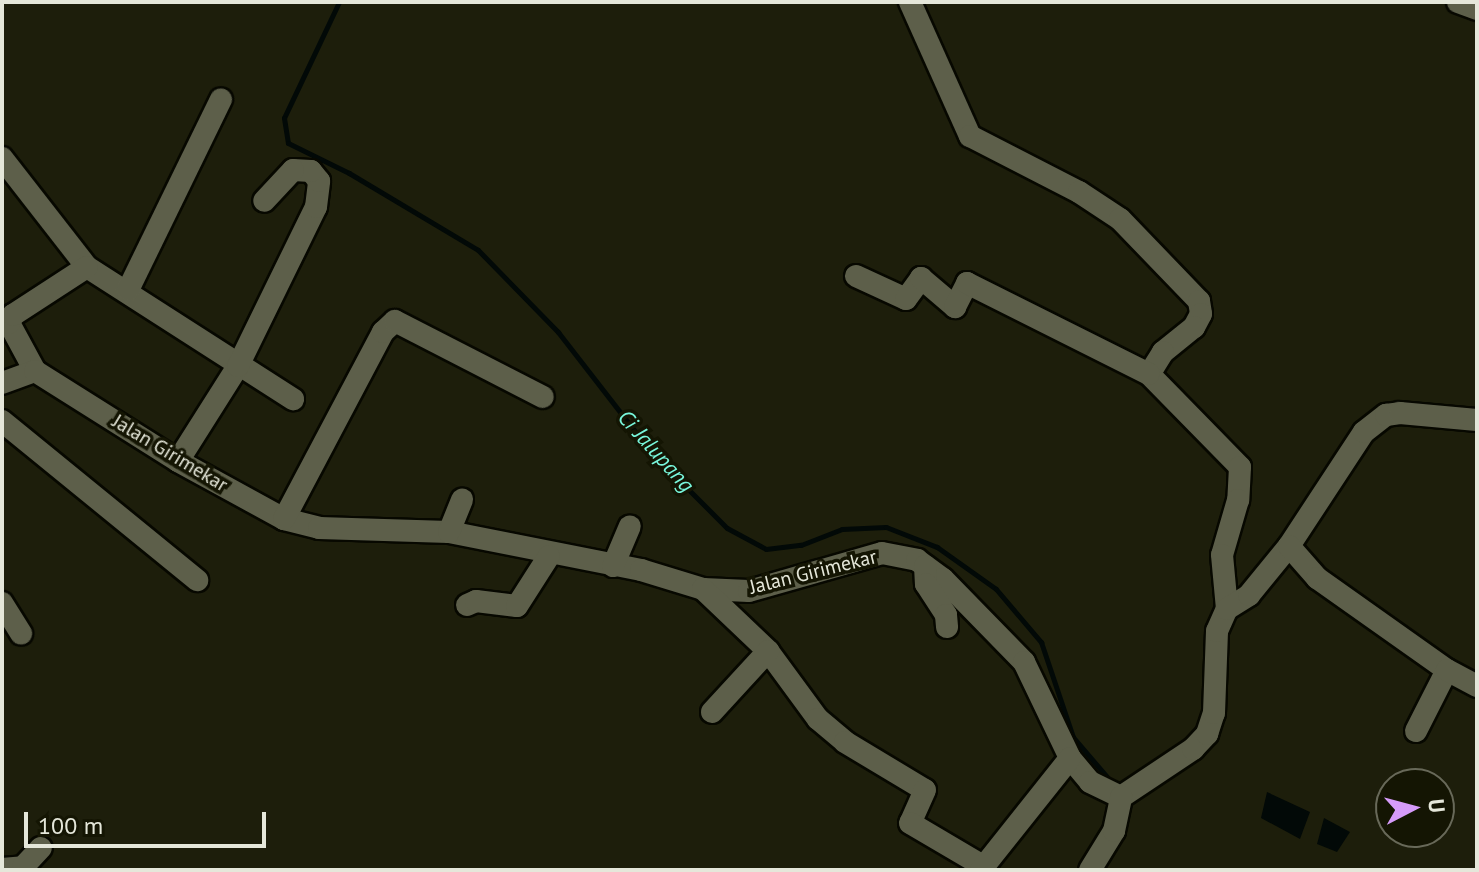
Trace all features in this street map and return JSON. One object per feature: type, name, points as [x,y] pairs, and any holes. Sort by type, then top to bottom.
[{"type":"street","points":[[910,2],[970,136],[1079,192],[1120,219],[1199,301],[1201,314],[1194,327],[1163,352],[1149,374]]},
{"type":"street","points":[[1458,2],[1477,9]]},
{"type":"street","points":[[128,290],[221,99]]},
{"type":"street","points":[[2,158],[87,267],[128,290],[238,366],[293,399]]},
{"type":"street","points":[[178,461],[238,366],[316,207],[319,181],[311,171],[293,170],[264,201]]},
{"type":"street","points":[[2,383],[35,371],[9,323],[13,315],[87,267]]},
{"type":"street","points":[[856,276],[906,299],[921,278],[955,307],[967,283],[1149,374],[1240,467],[1238,500],[1222,555],[1227,609],[1217,631],[1214,713],[1207,734],[1141,788],[1121,797],[1114,831],[1090,870]]},
{"type":"street","points":[[284,519],[383,332],[395,321],[543,397]]},
{"type":"street","name":"Jalan Girimekar","points":[[35,371],[178,461],[284,519],[319,528],[449,532],[549,556],[613,566],[703,589],[749,591],[882,553],[925,566],[1024,662],[1070,758],[1090,782],[1121,797]]},
{"type":"street","points":[[1227,609],[1249,595],[1289,546],[1364,432],[1386,415],[1425,412],[1477,420]]},
{"type":"street","points":[[2,421],[197,580]]},
{"type":"street","points":[[449,532],[462,499]]},
{"type":"street","points":[[613,566],[630,526]]},
{"type":"street","points":[[1289,546],[1317,578],[1447,670],[1477,686]]},
{"type":"street","points":[[467,605],[476,601],[517,606],[549,556]]},
{"type":"street","points":[[925,566],[926,584],[946,615],[947,627]]},
{"type":"street","points":[[703,589],[768,651],[818,719],[845,742],[925,790],[910,823],[989,866],[1070,758]]},
{"type":"street","points":[[2,603],[21,633]]},
{"type":"street","points":[[712,712],[768,651]]},
{"type":"street","points":[[1416,731],[1447,670]]},
{"type":"street","points":[[2,869],[23,867],[41,848]]},
{"type":"shaded area","points":[[1267,792],[1310,812],[1300,839],[1261,818]]},
{"type":"shaded area","points":[[1324,818],[1350,832],[1337,852],[1317,844]]},
{"type":"waterway","name":"Ci Jalupang","points":[[339,2],[284,118],[288,143],[349,173],[478,250],[558,332],[651,452],[727,528],[766,549],[801,545],[842,529],[886,527],[937,547],[996,589],[1041,642],[1073,737],[1113,784]]}]
